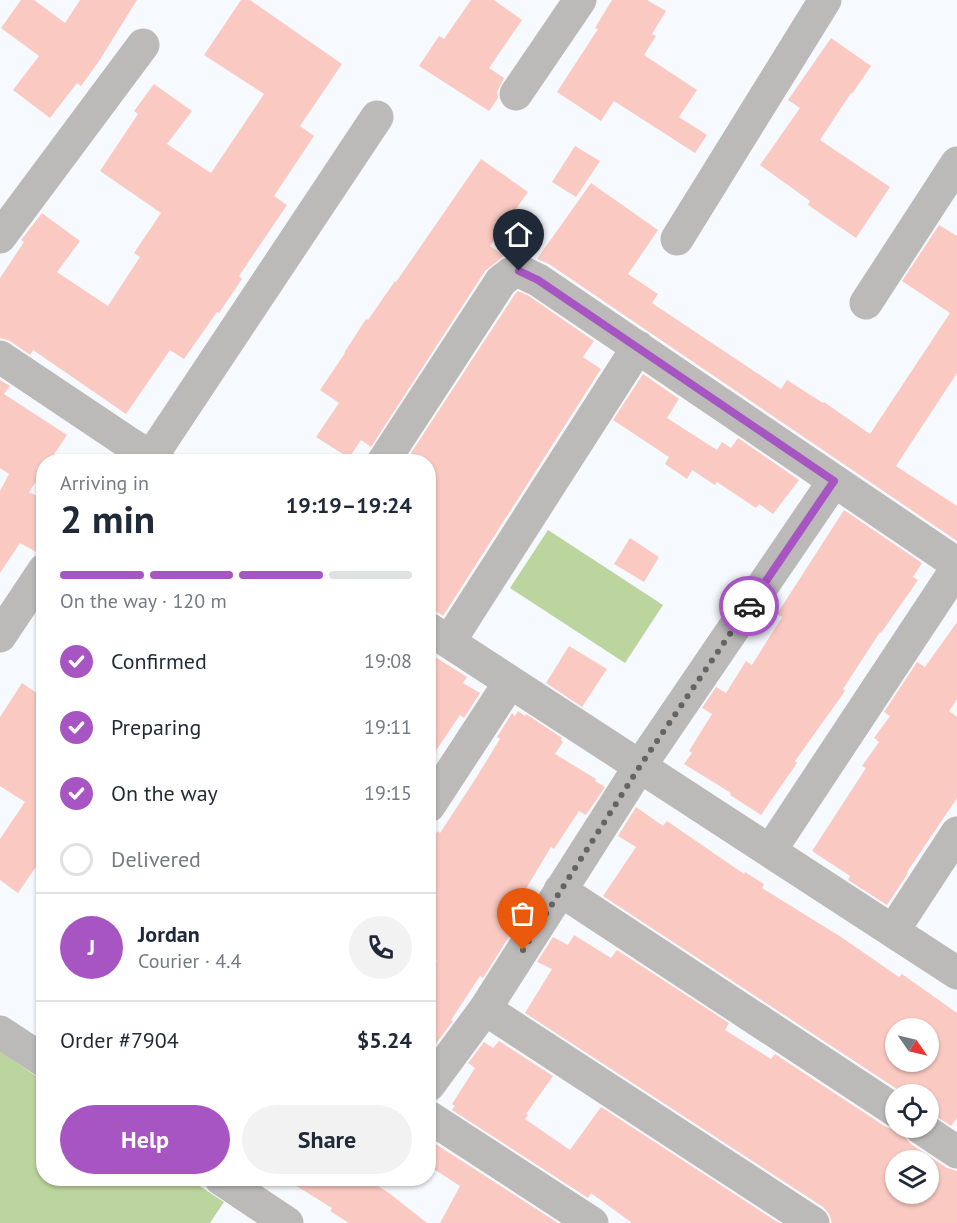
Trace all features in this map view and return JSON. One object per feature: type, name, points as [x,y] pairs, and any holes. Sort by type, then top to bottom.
[{"type":"street","points":[[516,94],[580,0]]},
{"type":"street","points":[[677,239],[825,0]]},
{"type":"street","points":[[0,237],[143,45]]},
{"type":"street","points":[[139,454],[377,117]]},
{"type":"street","points":[[866,303],[957,163]]},
{"type":"street","points":[[388,454],[501,281],[519,271],[538,280],[638,347],[957,566],[770,850]]},
{"type":"street","points":[[638,347],[439,635],[957,973]]},
{"type":"street","points":[[0,357],[135,454]]},
{"type":"street","points":[[436,1076],[485,1009],[640,766],[834,481]]},
{"type":"street","points":[[0,636],[36,582]]},
{"type":"street","points":[[436,795],[510,682]]},
{"type":"street","points":[[892,931],[957,833]]},
{"type":"street","points":[[560,890],[885,1104]]},
{"type":"street","points":[[485,1009],[813,1223]]},
{"type":"street","points":[[0,1032],[36,1056]]},
{"type":"street","points":[[436,1122],[592,1223]]},
{"type":"street","points":[[936,1138],[957,1152]]},
{"type":"street","points":[[231,1186],[287,1223]]},
{"type":"green space","points":[[548,530],[663,605],[625,663],[510,588]]},
{"type":"green space","points":[[0,1051],[36,1076],[36,1186],[200,1186],[224,1202],[210,1223],[0,1223]]},
{"type":"building","points":[[21,0],[34,0],[65,23],[80,0],[137,0],[81,86],[77,83],[50,118],[13,90],[39,56],[1,28]]},
{"type":"building","points":[[241,0],[250,0],[342,64],[300,126],[314,136],[274,196],[287,205],[239,276],[242,279],[184,359],[170,350],[126,414],[33,350],[30,355],[10,341],[0,338],[0,278],[24,242],[21,240],[42,213],[80,241],[57,272],[108,306],[140,257],[134,253],[161,213],[100,171],[138,114],[134,111],[154,84],[192,111],[167,144],[211,173],[264,94],[204,55]]},
{"type":"building","points":[[471,0],[494,0],[522,20],[489,68],[504,78],[497,92],[498,98],[489,111],[419,66],[439,36],[444,39]]},
{"type":"building","points":[[612,0],[647,0],[666,11],[652,34],[656,36],[644,55],[697,90],[679,117],[707,135],[695,153],[614,101],[601,121],[557,92],[598,29],[595,28]]},
{"type":"building","points":[[831,38],[871,66],[820,140],[890,187],[856,238],[808,205],[810,201],[760,165],[800,108],[788,100]]},
{"type":"building","points":[[575,146],[600,161],[576,197],[552,182]]},
{"type":"building","points":[[481,159],[528,192],[490,246],[504,256],[485,271],[371,447],[361,440],[352,454],[343,454],[316,437],[339,403],[320,390],[366,319],[368,320]]},
{"type":"building","points":[[591,183],[658,230],[628,274],[658,294],[652,303],[781,389],[787,380],[870,434],[950,313],[902,281],[939,225],[957,236],[957,373],[896,466],[957,506],[957,541],[549,264],[537,259]]},
{"type":"building","points":[[518,291],[529,296],[594,341],[583,357],[601,369],[443,616],[436,612],[436,454],[410,454]]},
{"type":"building","points":[[643,374],[679,399],[667,418],[717,450],[722,442],[731,448],[738,438],[799,480],[773,514],[759,504],[756,508],[717,482],[715,485],[692,470],[687,479],[665,464],[669,457],[613,420]]},
{"type":"building","points":[[0,380],[10,386],[4,394],[67,435],[54,454],[36,454],[36,482],[29,492],[36,495],[36,552],[20,543],[0,573],[0,491],[9,474],[0,468]]},
{"type":"building","points":[[844,510],[922,563],[913,577],[918,580],[880,632],[843,689],[845,691],[795,761],[797,763],[761,815],[684,764],[692,753],[689,751],[712,714],[702,708],[716,687],[726,693],[746,661],[752,665],[782,617],[777,614]]},
{"type":"building","points":[[630,538],[659,557],[644,582],[614,564]]},
{"type":"building","points":[[957,622],[957,699],[949,711],[957,717],[957,798],[887,905],[848,880],[850,876],[812,851],[866,768],[862,766],[879,742],[874,738],[890,716],[884,712],[917,662],[925,667]]},
{"type":"building","points":[[569,646],[607,669],[582,707],[546,683]]},
{"type":"building","points":[[436,657],[467,677],[463,683],[480,693],[464,718],[460,715],[436,751]]},
{"type":"building","points":[[22,683],[36,693],[36,867],[18,893],[0,880],[0,839],[25,802],[0,786],[0,717]]},
{"type":"building","points":[[518,711],[525,716],[526,714],[562,738],[563,742],[555,754],[605,787],[586,815],[579,811],[554,849],[551,847],[518,902],[520,904],[513,915],[520,919],[483,978],[480,976],[451,1020],[453,1021],[436,1044],[436,834],[438,831],[440,833],[476,778],[500,739],[497,737],[512,713],[515,716]]},
{"type":"building","points":[[636,807],[663,826],[667,821],[744,874],[745,872],[764,884],[762,888],[841,937],[899,977],[902,974],[957,1013],[957,1118],[951,1126],[939,1118],[939,1084],[889,1084],[603,896],[636,847],[618,836]]},
{"type":"building","points":[[574,935],[611,958],[617,950],[729,1023],[725,1030],[771,1059],[775,1054],[885,1126],[885,1138],[906,1138],[920,1150],[885,1150],[885,1204],[939,1204],[939,1163],[957,1171],[957,1223],[832,1223],[823,1207],[525,1013],[552,969],[537,962],[553,937],[568,945]]},
{"type":"building","points":[[499,1041],[553,1076],[526,1114],[528,1115],[525,1119],[570,1150],[601,1107],[779,1223],[632,1223],[591,1193],[588,1198],[452,1110],[455,1106],[452,1104],[475,1068],[468,1063],[484,1042],[493,1048]]},
{"type":"building","points":[[436,1144],[558,1223],[440,1223],[460,1186],[436,1171]]},
{"type":"building","points":[[296,1186],[378,1186],[427,1223],[349,1223],[330,1211],[332,1208]]},
{"type":"way so far","points":[[523,950],[640,766],[749,606]]},
{"type":"route","points":[[519,271],[538,280],[834,481],[749,606]]}]
